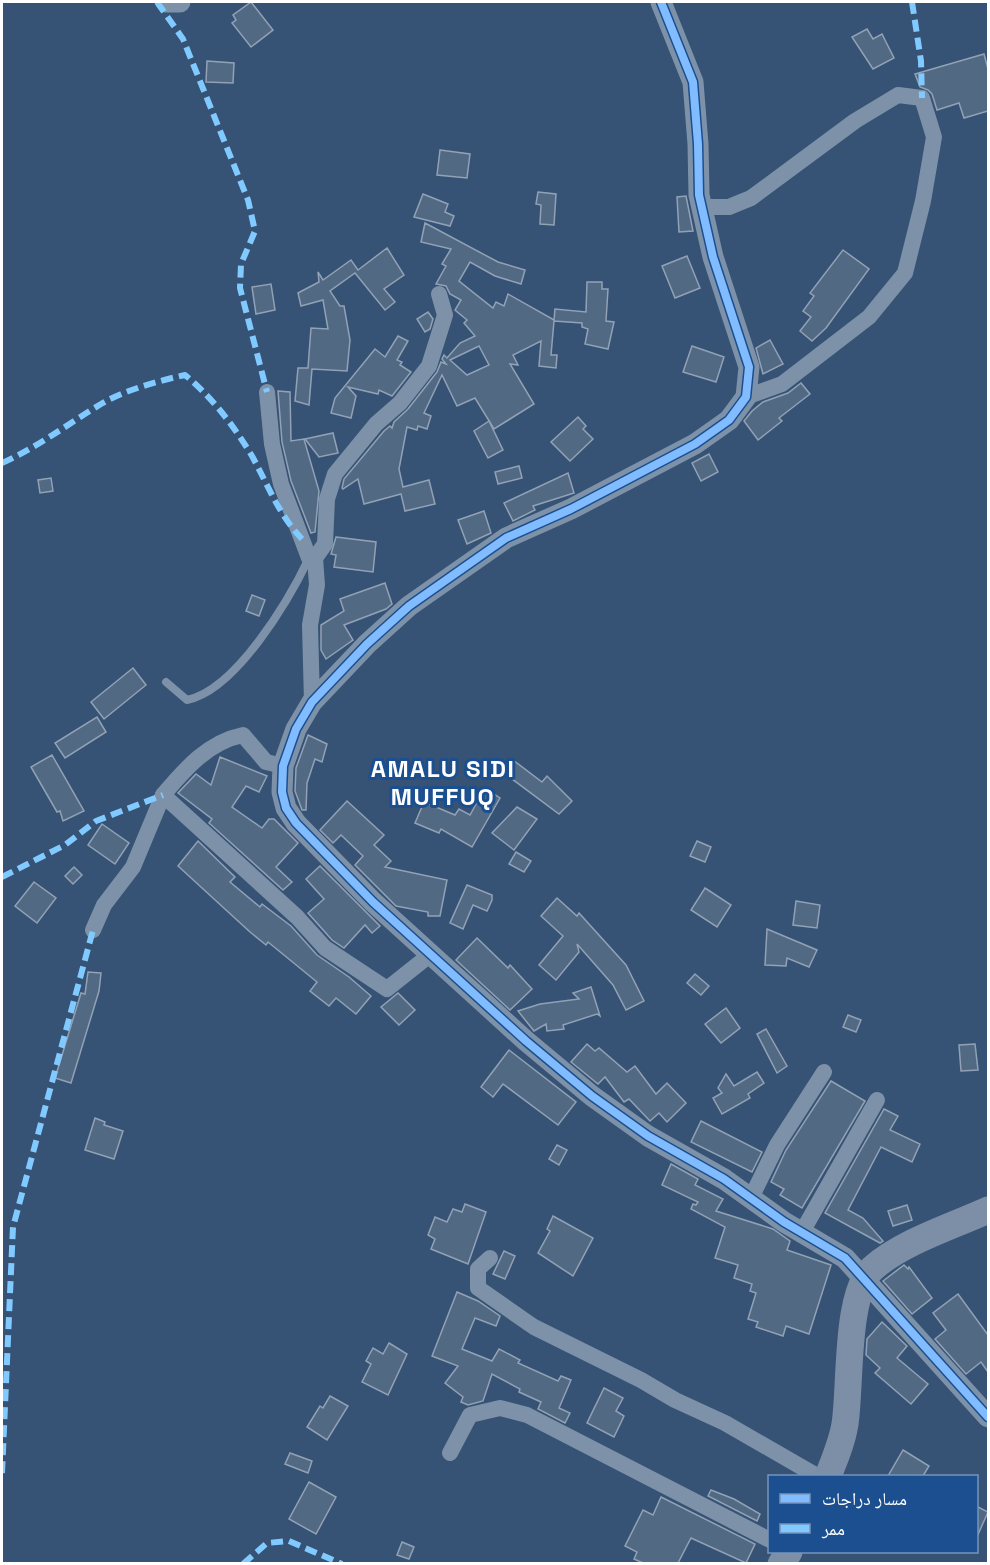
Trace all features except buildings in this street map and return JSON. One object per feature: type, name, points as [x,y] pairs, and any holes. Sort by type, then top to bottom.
[{"type":"main road","points":[[828,1475],[845,1425],[854,1315],[857,1295],[865,1277],[895,1253],[988,1210]]},
{"type":"street","points":[[166,2],[180,2]]},
{"type":"street","points":[[661,2],[693,82],[701,207],[713,257],[749,367],[746,397],[729,420],[695,444],[571,509],[506,538],[409,606],[312,702],[296,729],[283,766],[282,792],[286,808],[296,823],[373,902],[526,1041],[592,1096],[648,1136],[724,1179],[845,1258],[865,1277],[988,1417]]},
{"type":"street","points":[[701,207],[729,207],[751,198],[782,172],[898,95],[922,98],[934,137],[923,201],[905,273],[869,317],[782,384],[746,397]]},
{"type":"street","points":[[312,558],[325,544],[327,499],[335,474],[376,424],[400,403],[429,366],[445,315],[439,294]]},
{"type":"street","points":[[267,392],[272,444],[281,484],[312,558],[317,585],[310,625],[312,702]]},
{"type":"street","points":[[93,930],[104,905],[133,867],[162,795],[188,766],[223,739],[243,735],[266,762],[283,766]]},
{"type":"street","points":[[162,795],[297,917],[325,948],[387,989],[431,954]]},
{"type":"street","points":[[751,1198],[777,1145],[824,1072]]},
{"type":"street","points":[[802,1232],[877,1100]]},
{"type":"street","points":[[490,1258],[478,1269],[478,1288],[534,1327],[641,1380],[675,1400],[725,1423],[815,1475]]},
{"type":"street","points":[[450,1453],[470,1414],[500,1408],[527,1415],[768,1539]]},
{"type":"lane","points":[[165,682],[187,700],[200,697],[252,650],[290,596],[312,558]]},
{"type":"marked path","points":[[157,2],[183,39],[248,200],[255,231],[241,264],[240,288],[267,392]]},
{"type":"marked path","points":[[912,2],[921,61],[922,98]]},
{"type":"marked path","points":[[2,463],[40,443],[120,394],[185,375],[222,412],[238,434],[280,510],[302,539]]},
{"type":"marked path","points":[[2,877],[65,845],[96,821],[163,795]]},
{"type":"marked path","points":[[2,1473],[13,1227],[93,930]]},
{"type":"marked path","points":[[243,1564],[267,1543],[289,1541],[342,1564]]},
{"type":"cycle path","points":[[661,2],[693,82],[699,195],[713,257],[749,367],[746,397],[729,420],[695,444],[571,509],[506,538],[409,606],[367,644],[312,702],[296,729],[283,766],[282,792],[286,808],[296,823],[373,902],[526,1041],[592,1096],[648,1136],[724,1179],[784,1222],[845,1258],[988,1417]]},
{"type":"district","name":"AMALU SIDI MUFFUQ","points":[[443,783]]}]
